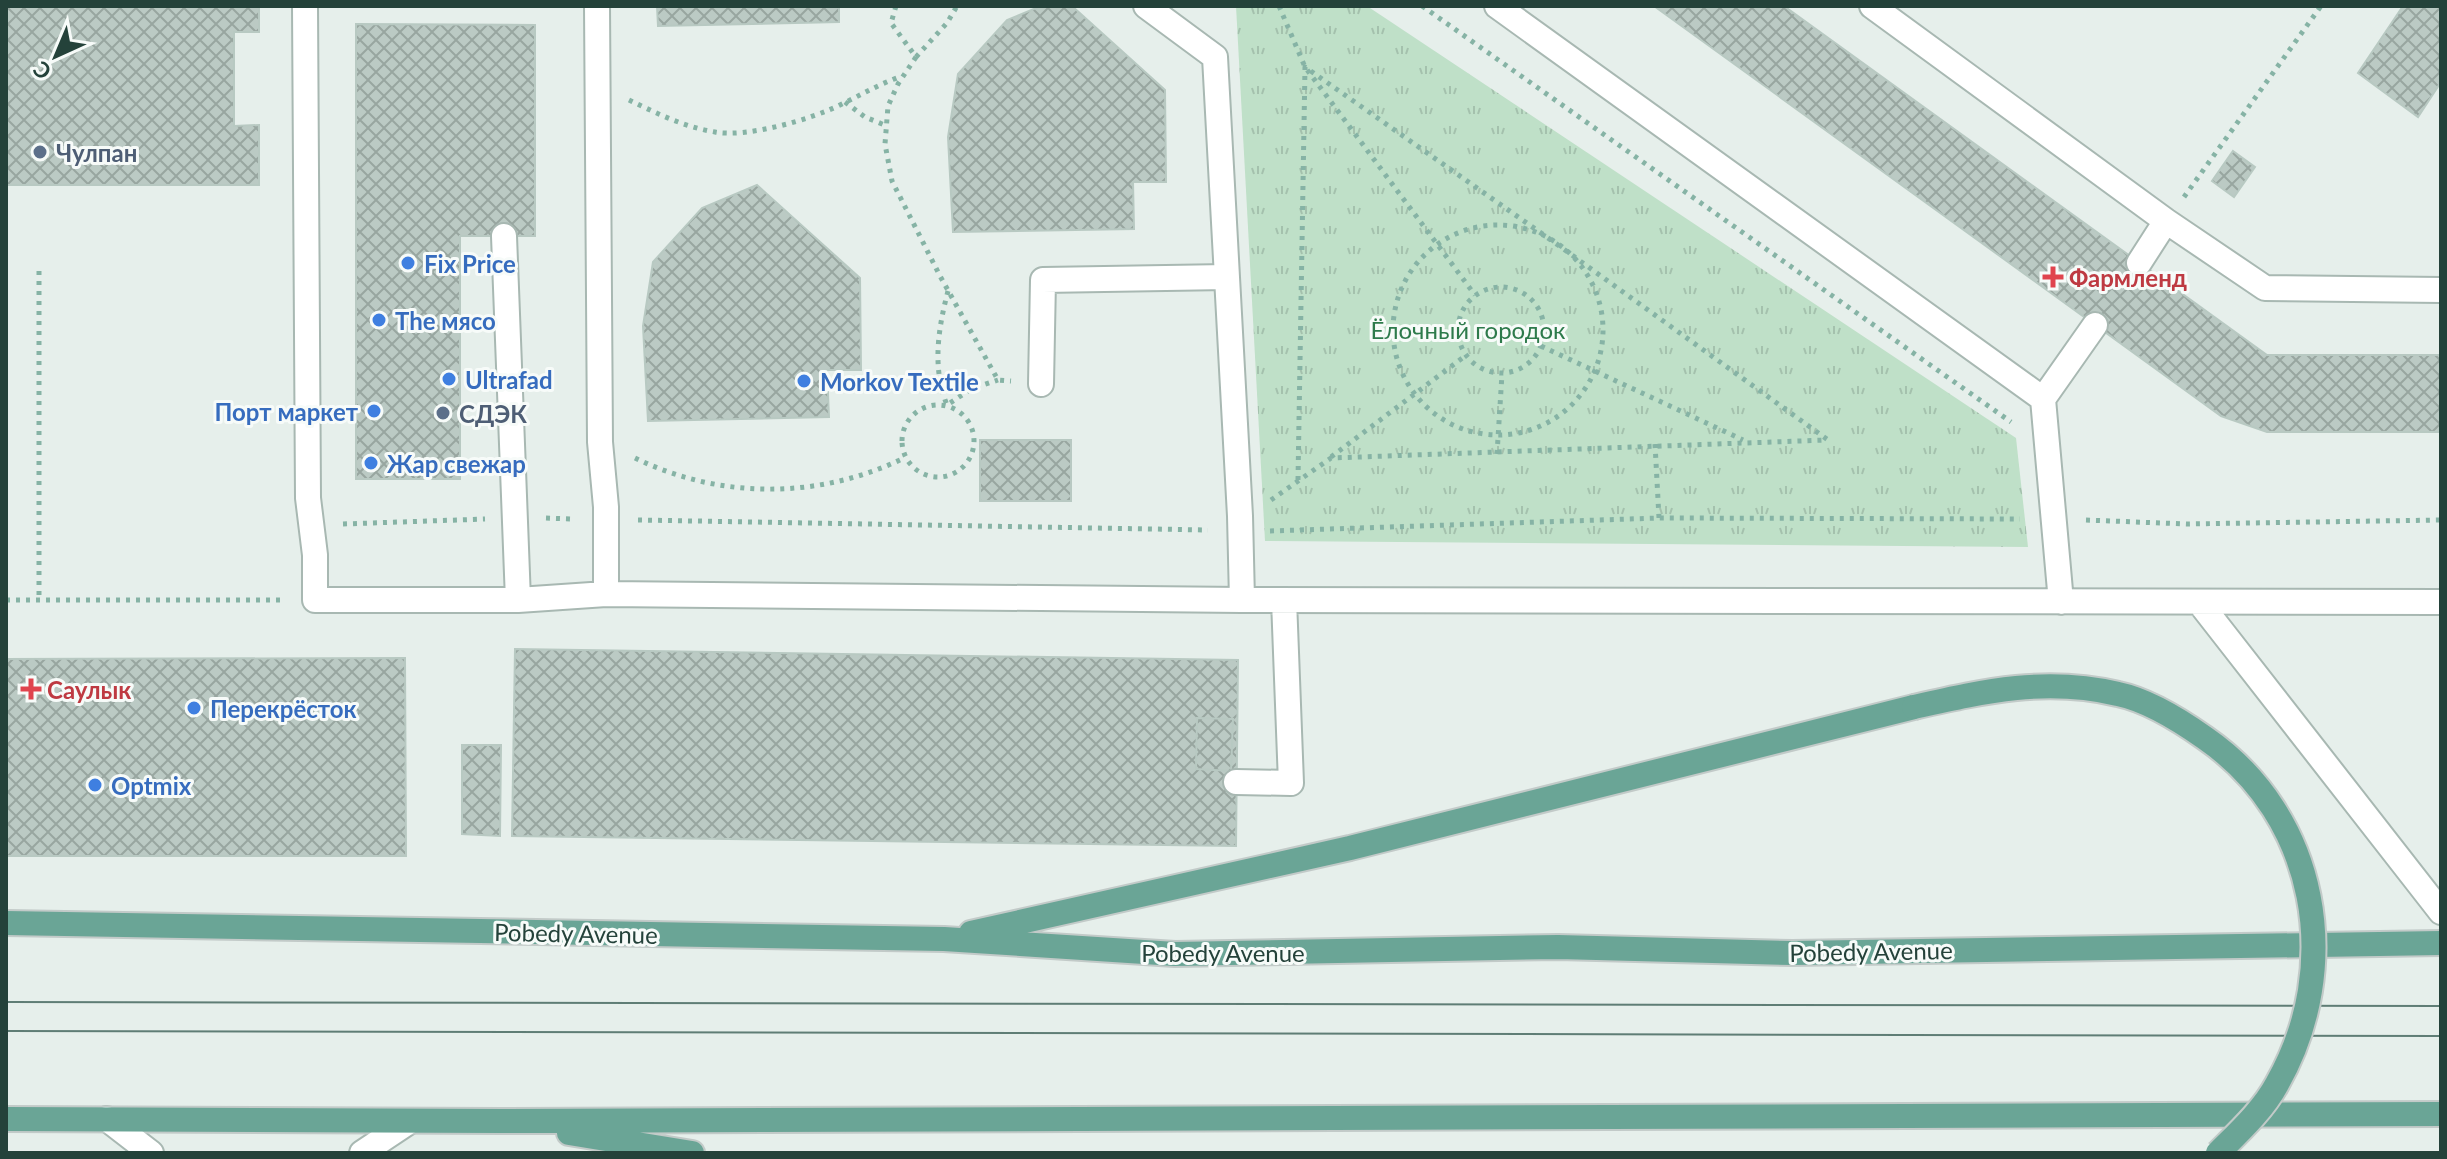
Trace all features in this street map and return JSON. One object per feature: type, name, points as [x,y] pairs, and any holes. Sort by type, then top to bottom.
[{"type":"main road","points":[[944,939],[1350,848],[1996,688],[2069,686],[2121,694],[2179,720],[2228,754],[2263,792],[2293,841],[2311,897],[2315,950],[2310,995],[2296,1047],[2276,1086],[2245,1126],[2218,1153]]},
{"type":"main road","name":"Pobedy Avenue","points":[[6,923],[944,939],[1175,954],[1558,947],[1792,953],[2441,943]]},
{"type":"main road","points":[[6,1119],[500,1121],[2441,1114]]},
{"type":"main road","points":[[500,1121],[692,1153]]},
{"type":"lane","points":[[305,6],[308,498],[315,555],[315,600],[518,600],[606,594],[1242,600],[2441,602]]},
{"type":"lane","points":[[597,6],[600,442],[607,519],[606,594]]},
{"type":"lane","points":[[1146,6],[1215,57],[1242,600]]},
{"type":"lane","points":[[1497,6],[2043,399]]},
{"type":"lane","points":[[1872,6],[2166,221],[2265,288],[2441,290]]},
{"type":"lane","points":[[2139,263],[2166,221]]},
{"type":"lane","points":[[504,236],[518,600]]},
{"type":"lane","points":[[1041,384],[1043,280],[1227,277]]},
{"type":"lane","points":[[2061,602],[2043,399],[2095,325]]},
{"type":"lane","points":[[1236,782],[1291,783],[1284,600]]},
{"type":"lane","points":[[2199,602],[2441,912]]},
{"type":"lane","points":[[107,1119],[151,1153]]},
{"type":"lane","points":[[362,1153],[410,1121]]},
{"type":"path","points":[[896,6],[891,23],[916,57]]},
{"type":"path","points":[[957,6],[947,23],[903,76],[888,106],[885,144],[892,181],[998,380]]},
{"type":"path","points":[[1279,6],[1305,67],[1475,295]]},
{"type":"path","points":[[1422,6],[2048,448]]},
{"type":"path","points":[[2166,221],[2321,6]]},
{"type":"path","points":[[1305,67],[1828,440],[1331,458]]},
{"type":"path","points":[[1298,480],[1305,67]]},
{"type":"path","points":[[623,97],[674,121],[717,133],[761,130],[793,122],[845,102],[877,84],[903,76]]},
{"type":"path","points":[[845,102],[865,117],[887,126]]},
{"type":"path","points":[[1501,225],[1531,231],[1558,245],[1587,274],[1602,312],[1603,333],[1595,371],[1584,391],[1555,419],[1536,428],[1500,435],[1475,432],[1455,426],[1438,416],[1415,394],[1400,368],[1395,348],[1393,328],[1396,307],[1412,270],[1438,245],[1460,232],[1501,225]]},
{"type":"path","points":[[39,271],[39,600]]},
{"type":"path","points":[[1499,287],[1523,293],[1540,312],[1544,329],[1541,346],[1526,366],[1502,374],[1478,368],[1465,356],[1458,340],[1458,323],[1463,308],[1475,295],[1499,287]]},
{"type":"path","points":[[947,405],[939,384],[938,350],[940,320],[948,291]]},
{"type":"path","points":[[1541,346],[1745,441]]},
{"type":"path","points":[[1271,531],[1271,500],[1465,356]]},
{"type":"path","points":[[1497,454],[1502,374]]},
{"type":"path","points":[[947,405],[971,389],[998,380],[1041,384]]},
{"type":"path","points":[[926,405],[947,405],[965,415],[975,434],[973,455],[959,472],[939,478],[919,473],[904,458],[900,437],[908,418],[926,405]]},
{"type":"path","points":[[600,442],[644,463],[735,488],[783,490],[842,482],[904,458]]},
{"type":"path","points":[[1655,444],[1659,518]]},
{"type":"path","points":[[315,555],[340,524],[515,518],[1271,531],[1659,518],[2054,519],[2186,524],[2441,520]]},
{"type":"path","points":[[6,600],[315,600]]},
{"type":"green space","name":"Ёлочный городок","points":[[1236,6],[1367,6],[2016,438],[2028,547],[1265,541]]},
{"type":"building","points":[[6,6],[259,6],[259,32],[234,32],[234,126],[259,125],[259,185],[6,185]]},
{"type":"building","points":[[657,6],[839,6],[839,22],[658,26]]},
{"type":"building","points":[[1041,6],[1072,6],[1165,90],[1166,182],[1133,182],[1134,229],[953,232],[948,137],[958,74],[1007,20]]},
{"type":"building","points":[[1654,6],[1784,6],[2267,355],[2441,355],[2441,432],[2267,432],[2221,416]]},
{"type":"building","points":[[2403,6],[2441,6],[2441,82],[2418,117],[2358,73]]},
{"type":"building","points":[[356,24],[535,25],[535,236],[460,236],[460,479],[356,479]]},
{"type":"building","points":[[2233,151],[2255,167],[2234,197],[2212,181]]},
{"type":"building","points":[[757,185],[860,278],[861,370],[827,370],[829,417],[648,421],[643,326],[653,262],[702,208]]},
{"type":"building","points":[[980,440],[1071,440],[1071,501],[980,501]]},
{"type":"building","points":[[515,649],[1238,660],[1236,846],[512,836]]},
{"type":"building","points":[[405,658],[406,856],[6,856],[6,659]]},
{"type":"building","points":[[1197,718],[1233,719],[1231,771],[1196,769]]},
{"type":"building","points":[[462,745],[501,745],[500,836],[462,834]]},
{"type":"tram line","points":[[6,1002],[2441,1006]]},
{"type":"tram line","points":[[6,1031],[2441,1036]]},
{"type":"place","name":"Чулпан","points":[[40,152]]},
{"type":"place","name":"Fix Price","points":[[408,263]]},
{"type":"place","name":"Фармленд","points":[[2053,277]]},
{"type":"place","name":"The мясо","points":[[379,320]]},
{"type":"place","name":"Ultrafad","points":[[449,379]]},
{"type":"place","name":"Morkov Textile","points":[[804,381]]},
{"type":"place","name":"Порт маркет","points":[[374,411]]},
{"type":"place","name":"СДЭК","points":[[443,413]]},
{"type":"place","name":"Жар свежар","points":[[371,463]]},
{"type":"place","name":"Саулык","points":[[31,689]]},
{"type":"place","name":"Перекрёсток","points":[[194,708]]},
{"type":"place","name":"Optmix","points":[[95,785]]}]
